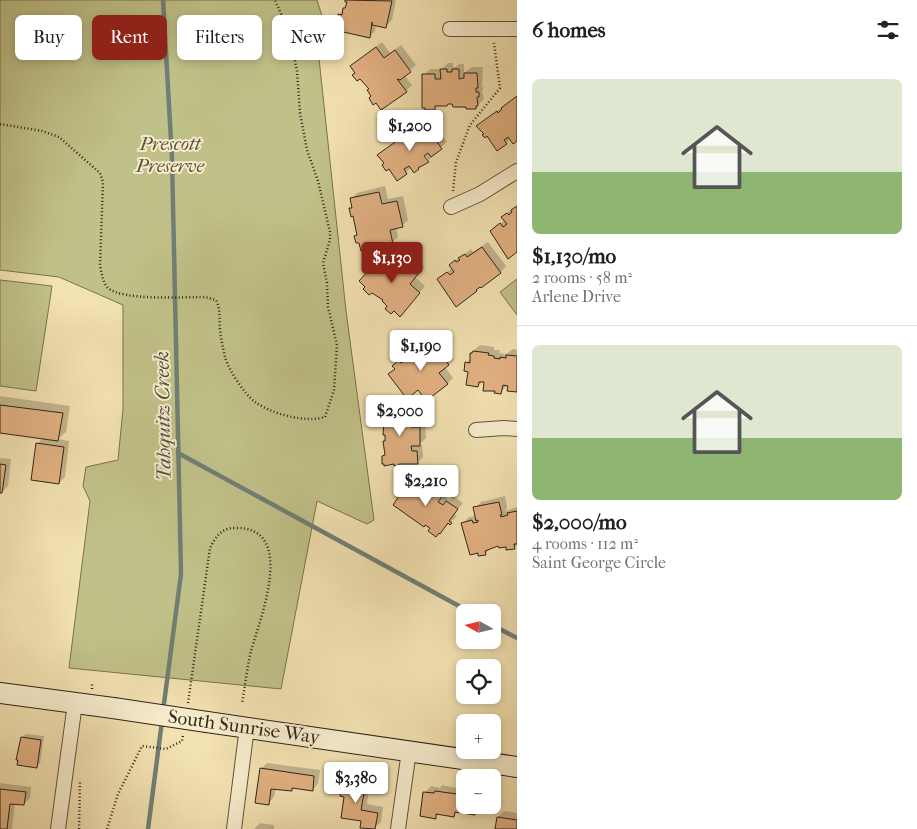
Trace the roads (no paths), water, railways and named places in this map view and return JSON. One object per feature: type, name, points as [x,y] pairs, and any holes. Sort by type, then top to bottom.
[{"type":"main road","name":"South Sunrise Way","points":[[0,693],[517,767]]},
{"type":"street","points":[[450,29],[517,29]]},
{"type":"street","points":[[451,207],[480,194],[517,171]]},
{"type":"street","points":[[476,430],[504,428],[517,430]]},
{"type":"street","points":[[58,829],[75,703]]},
{"type":"street","points":[[234,829],[247,727]]},
{"type":"street","points":[[398,829],[409,751]]},
{"type":"waterway","name":"Tahquitz Creek","points":[[163,0],[172,158],[181,574],[163,711]]},
{"type":"waterway","points":[[178,453],[456,604]]},
{"type":"waterway","points":[[501,630],[517,638]]},
{"type":"waterway","name":"Tahquitz Creek","points":[[148,829],[162,721]]},
{"type":"park label","name":"Prescott Preserve","points":[[170,155]]}]
